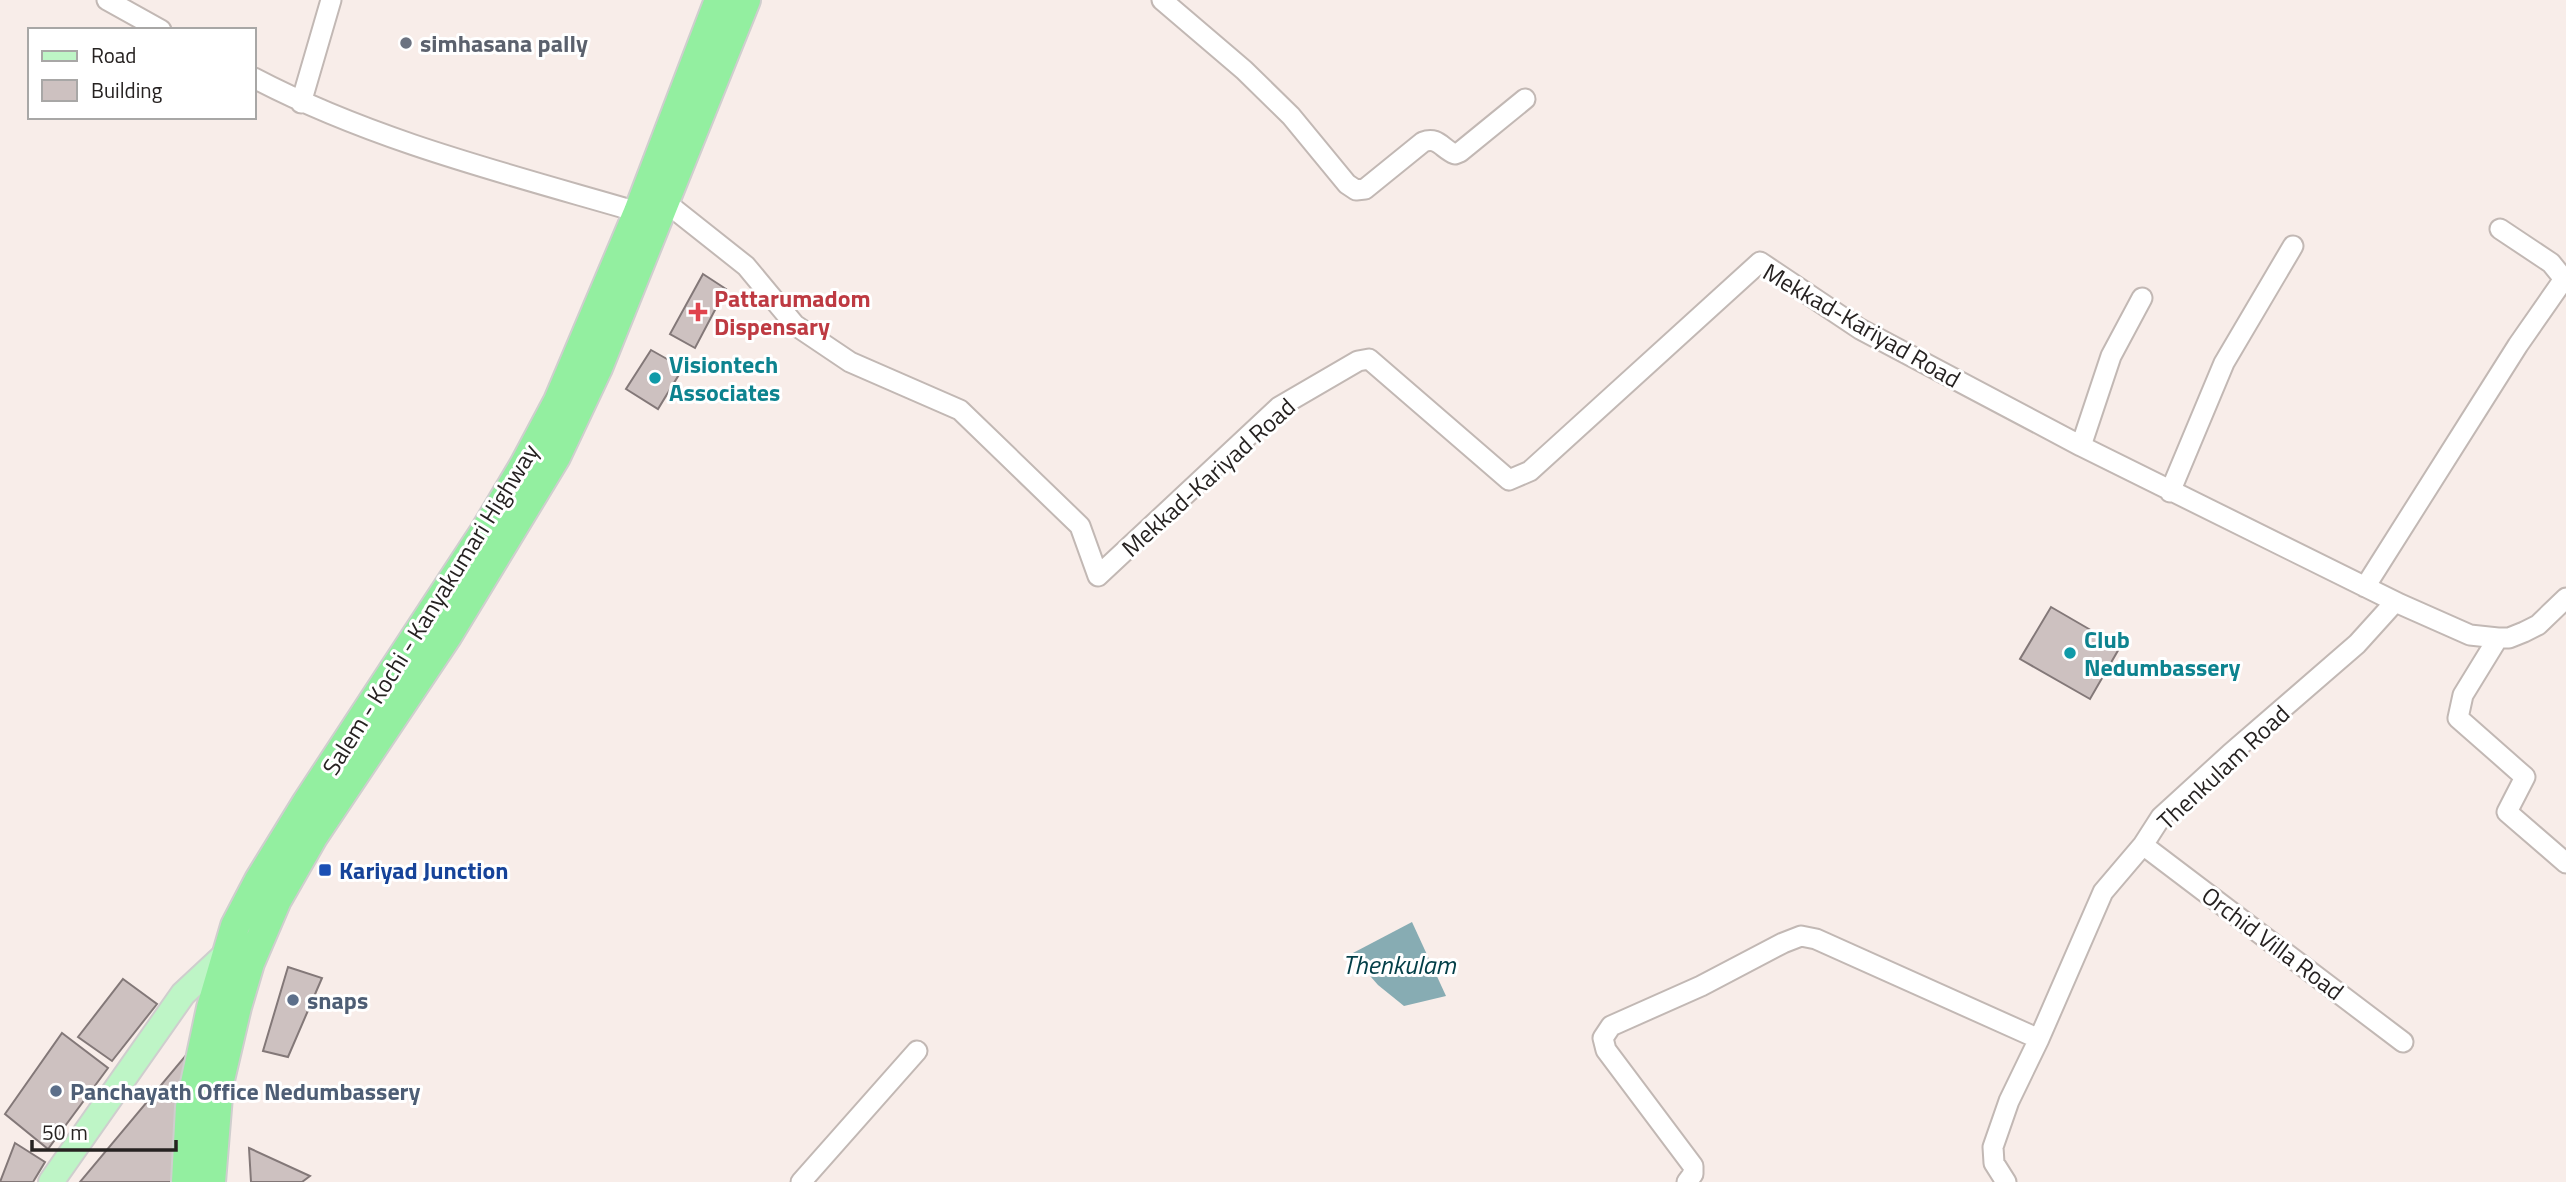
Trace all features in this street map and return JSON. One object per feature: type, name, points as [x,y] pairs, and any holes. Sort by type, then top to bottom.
[{"type":"highway","name":"Salem - Kochi - Kanyakumari Highway","points":[[211,1182],[219,1084],[237,1007],[238,959],[235,926],[259,880],[484,533],[524,466],[558,401],[638,212],[719,0]]},
{"type":"highway","name":"Salem - Kochi - Kanyakumari Highway","points":[[186,1182],[190,1107],[211,1008],[313,837],[448,635],[556,457],[598,368],[746,0]]},
{"type":"main road","points":[[51,1182],[183,994],[238,959]]},
{"type":"street","points":[[107,0],[158,28]]},
{"type":"street","points":[[300,103],[331,0]]},
{"type":"street","points":[[1162,0],[1244,70],[1291,116],[1347,184],[1356,190],[1365,189],[1429,139],[1436,140],[1449,152],[1460,152],[1525,99]]},
{"type":"street","points":[[256,79],[300,103],[431,152],[638,212]]},
{"type":"street","name":"Mekkad-Kariyad Road","points":[[664,201],[746,266],[796,325],[850,362],[960,410],[1080,526],[1098,576],[1279,407],[1358,361],[1369,359],[1509,480],[1530,471],[1760,262],[1860,329],[2081,446]]},
{"type":"street","points":[[2365,587],[2518,345],[2564,279],[2551,263],[2500,229]]},
{"type":"street","points":[[2170,492],[2224,363],[2293,246]]},
{"type":"street","points":[[2142,298],[2110,356],[2081,446],[2395,602],[2470,635],[2509,638],[2538,625],[2566,598]]},
{"type":"street","name":"Thenkulam Road","points":[[2006,1182],[1994,1163],[1993,1147],[2009,1101],[2103,892],[2143,845],[2161,817],[2357,644],[2395,602]]},
{"type":"street","points":[[2498,638],[2463,695],[2458,718],[2525,777],[2507,812],[2566,863]]},
{"type":"street","name":"Orchid Villa Road","points":[[2143,845],[2403,1042]]},
{"type":"street","points":[[1687,1182],[1693,1174],[1693,1166],[1606,1050],[1603,1038],[1611,1026],[1701,986],[1783,943],[1801,936],[1816,939],[2039,1039]]},
{"type":"street","points":[[801,1182],[917,1051]]},
{"type":"water","name":"Thenkulam","points":[[1412,922],[1446,996],[1404,1006],[1378,985],[1351,954]]},
{"type":"building","name":"Pattarumadom Dispensary","points":[[703,274],[726,289],[695,348],[670,334]]},
{"type":"building","name":"Visiontech Associates","points":[[651,350],[683,368],[658,409],[626,389]]},
{"type":"building","name":"Club Nedumbassery","points":[[2051,607],[2120,647],[2090,699],[2020,659]]},
{"type":"building","points":[[288,967],[322,978],[288,1057],[263,1051]]},
{"type":"building","points":[[123,979],[157,1004],[112,1061],[78,1037]]},
{"type":"building","name":"Panchayath Office Nedumbassery","points":[[62,1033],[108,1068],[48,1149],[5,1114]]},
{"type":"building","points":[[187,1054],[176,1182],[80,1182]]},
{"type":"building","points":[[15,1143],[45,1162],[33,1182],[0,1182]]},
{"type":"building","points":[[249,1148],[310,1176],[302,1182],[251,1182]]},
{"type":"place","name":"simhasana pally","points":[[406,43]]},
{"type":"place","name":"Pattarumadom Dispensary","points":[[698,312]]},
{"type":"place","name":"Visiontech Associates","points":[[655,378]]},
{"type":"place","name":"Club Nedumbassery","points":[[2070,653]]},
{"type":"place","name":"Kariyad Junction","points":[[325,870]]},
{"type":"place","name":"snaps","points":[[293,1000]]},
{"type":"place","name":"Panchayath Office Nedumbassery","points":[[56,1091]]}]
